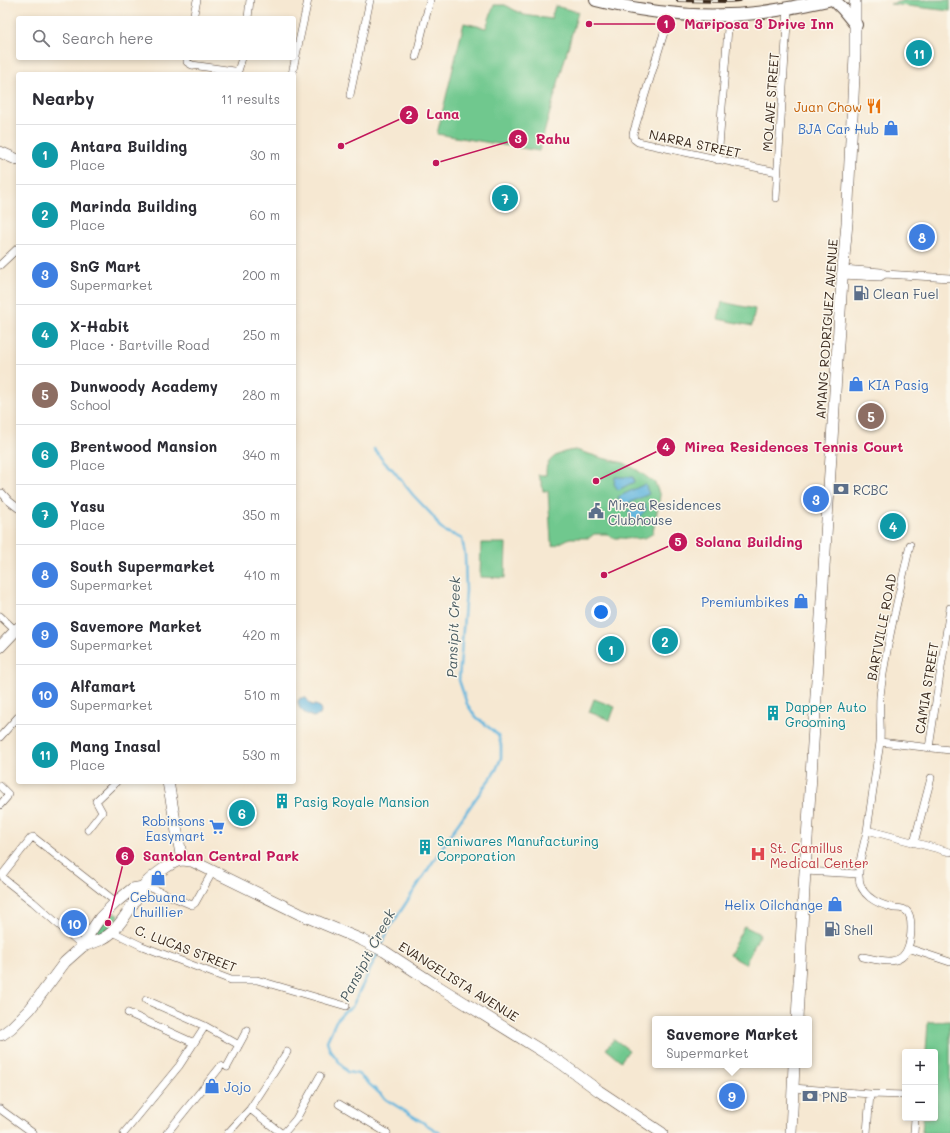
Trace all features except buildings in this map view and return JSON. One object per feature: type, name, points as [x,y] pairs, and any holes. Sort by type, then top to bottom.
[{"type":"main road","points":[[596,0],[658,6],[670,13],[729,15],[759,13],[828,0]]},
{"type":"main road","points":[[834,0],[843,8],[856,24]]},
{"type":"main road","name":"AMANG RODRIGUEZ AVENUE","points":[[797,1016],[805,871],[847,223],[856,24],[855,0]]},
{"type":"main road","points":[[0,647],[16,630]]},
{"type":"main road","points":[[83,946],[87,937],[100,918],[116,902],[139,889],[169,866],[182,860],[168,784]]},
{"type":"main road","name":"EVANGELISTA AVENUE","points":[[182,860],[192,861],[300,914],[374,945],[555,1058],[599,1091],[662,1133]]},
{"type":"main road","points":[[0,1035],[4,1034],[26,1014],[65,962],[83,946],[113,932],[139,889]]},
{"type":"main road","points":[[791,1133],[794,1068]]},
{"type":"street","points":[[193,16],[197,0]]},
{"type":"street","points":[[248,16],[250,0]]},
{"type":"street","points":[[296,56],[308,0]]},
{"type":"street","points":[[350,95],[370,0]]},
{"type":"street","points":[[416,58],[430,0]]},
{"type":"street","name":"MOLAVE STREET","points":[[776,198],[788,8]]},
{"type":"street","name":"NARRA STREET","points":[[670,13],[633,134],[634,139],[638,142],[777,172]]},
{"type":"street","points":[[718,160],[729,15]]},
{"type":"street","points":[[187,60],[192,66],[234,71],[238,71],[242,60]]},
{"type":"street","points":[[292,72],[295,60]]},
{"type":"street","points":[[0,265],[16,250]]},
{"type":"street","points":[[843,272],[880,277],[885,274],[950,278]]},
{"type":"street","points":[[0,493],[2,493],[16,506]]},
{"type":"street","name":"BARTVILLE ROAD","points":[[859,874],[880,742],[880,695],[889,643],[910,545]]},
{"type":"street","name":"CAMIA STREET","points":[[929,748],[950,608]]},
{"type":"street","points":[[0,616],[16,628]]},
{"type":"street","points":[[0,737],[16,720]]},
{"type":"street","points":[[880,742],[950,750]]},
{"type":"street","points":[[914,843],[931,778]]},
{"type":"street","points":[[88,830],[102,812],[96,801],[114,784]]},
{"type":"street","points":[[0,786],[8,794],[0,806]]},
{"type":"street","points":[[867,830],[950,852]]},
{"type":"street","points":[[83,946],[33,902],[5,880],[2,875],[33,837],[116,902]]},
{"type":"street","points":[[805,871],[859,874],[859,884],[872,900],[883,905],[905,910],[908,913],[911,927],[908,948],[904,955],[896,961],[863,957]]},
{"type":"street","points":[[139,889],[192,905],[195,903],[214,872]]},
{"type":"street","points":[[0,886],[5,880]]},
{"type":"street","name":"C. LUCAS STREET","points":[[113,932],[142,946],[231,980],[256,980],[346,1006]]},
{"type":"street","points":[[908,948],[950,962]]},
{"type":"street","points":[[146,1000],[205,1026],[239,1045]]},
{"type":"street","points":[[128,1013],[194,1043]]},
{"type":"street","points":[[124,1133],[179,1066],[205,1026]]},
{"type":"street","points":[[167,1133],[224,1066],[239,1045],[247,1030]]},
{"type":"street","points":[[228,1133],[250,1109],[287,1052]]},
{"type":"street","points":[[284,1133],[296,1119],[320,1076]]},
{"type":"street","points":[[793,1088],[902,1095]]},
{"type":"street","points":[[867,1133],[870,1094]]},
{"type":"street","points":[[339,1104],[387,1133]]},
{"type":"street","points":[[0,1109],[34,1133]]},
{"type":"street","points":[[250,1109],[281,1133]]},
{"type":"street","points":[[914,1133],[915,1121]]},
{"type":"green space","points":[[906,0],[950,0],[950,11],[890,4]]},
{"type":"green space","points":[[494,5],[505,5],[524,15],[551,19],[555,6],[578,12],[539,151],[437,134],[464,23],[486,28]]},
{"type":"green space","points":[[722,302],[755,309],[752,326],[718,319]]},
{"type":"green space","points":[[576,450],[624,463],[655,483],[660,496],[653,532],[650,535],[632,539],[613,538],[607,534],[594,534],[589,538],[570,538],[554,546],[551,541],[548,491],[543,491],[538,475],[546,475],[547,465],[556,456],[564,452]]},
{"type":"green space","points":[[481,543],[506,543],[505,578],[480,577]]},
{"type":"green space","points":[[594,699],[615,707],[610,720],[589,712]]},
{"type":"green space","points":[[116,913],[119,916],[111,926],[94,937],[93,931],[110,916]]},
{"type":"green space","points":[[744,926],[760,934],[745,964],[729,955]]},
{"type":"green space","points":[[950,1021],[950,1133],[922,1133],[923,1121],[938,1121],[938,1049],[926,1049],[928,1022]]},
{"type":"green space","points":[[614,1039],[629,1050],[621,1061],[606,1049]]},
{"type":"water","points":[[615,477],[633,477],[634,482],[618,490],[614,484]]},
{"type":"water","points":[[645,484],[649,494],[622,506],[618,497]]},
{"type":"water","points":[[644,504],[647,509],[636,520],[637,523],[634,524],[628,511]]},
{"type":"water","points":[[300,698],[306,698],[311,705],[320,707],[320,715],[313,717],[302,711],[298,704]]},
{"type":"waterway","name":"Pansipit Creek","points":[[374,449],[433,516],[439,526],[446,532],[462,539],[465,555],[466,591],[459,680],[467,704],[475,716],[498,735],[501,745],[501,758],[496,770],[455,828],[389,929],[381,946]]},
{"type":"waterway","name":"Pansipit Creek","points":[[379,951],[352,1007],[345,1011],[336,1021],[327,1041],[330,1050],[347,1072],[358,1074],[387,1100],[440,1133]]},
{"type":"railway","points":[[678,0],[740,0]]},
{"type":"place","name":"Mariposa 3 Drive Inn","points":[[589,24]]},
{"type":"place","name":"Mang Inasal","points":[[919,53]]},
{"type":"place","name":"Juan Chow","points":[[874,106]]},
{"type":"place","name":"BJA Car Hub","points":[[891,128]]},
{"type":"place","name":"Lana","points":[[341,146]]},
{"type":"place","name":"Rahu","points":[[436,163]]},
{"type":"place","name":"Yasu","points":[[505,198]]},
{"type":"place","name":"South Supermarket","points":[[922,237]]},
{"type":"place","name":"Clean Fuel","points":[[861,293]]},
{"type":"place","name":"KIA Pasig","points":[[856,384]]},
{"type":"place","name":"Dunwoody Academy","points":[[871,416]]},
{"type":"place","name":"Mirea Residences Tennis Court","points":[[596,481]]},
{"type":"place","name":"RCBC","points":[[841,489]]},
{"type":"place","name":"SnG Mart","points":[[816,499]]},
{"type":"place","name":"Mirea Residences Clubhouse","points":[[596,511]]},
{"type":"place","name":"X-Habit","points":[[893,526]]},
{"type":"place","name":"Solana Building","points":[[604,575]]},
{"type":"place","name":"Premiumbikes","points":[[801,601]]},
{"type":"place","name":"Marinda Building","points":[[665,641]]},
{"type":"place","name":"Antara Building","points":[[611,649]]},
{"type":"place","name":"Dapper Auto Grooming","points":[[773,713]]},
{"type":"place","name":"Pasig Royale Mansion","points":[[282,801]]},
{"type":"place","name":"Brentwood Mansion","points":[[242,813]]},
{"type":"place","name":"Robinsons Easymart","points":[[217,827]]},
{"type":"place","name":"Saniwares Manufacturing Corporation","points":[[425,847]]},
{"type":"place","name":"St. Camillus Medical Center","points":[[758,854]]},
{"type":"place","name":"Cebuana Lhuillier","points":[[158,878]]},
{"type":"place","name":"Helix Oilchange","points":[[835,904]]},
{"type":"place","name":"Alfamart","points":[[74,923]]},
{"type":"place","name":"Santolan Central Park","points":[[108,923]]},
{"type":"place","name":"Shell","points":[[832,929]]},
{"type":"place","name":"Jojo","points":[[212,1086]]},
{"type":"place","name":"Savemore Market","points":[[732,1096]]},
{"type":"place","name":"PNB","points":[[810,1096]]}]
